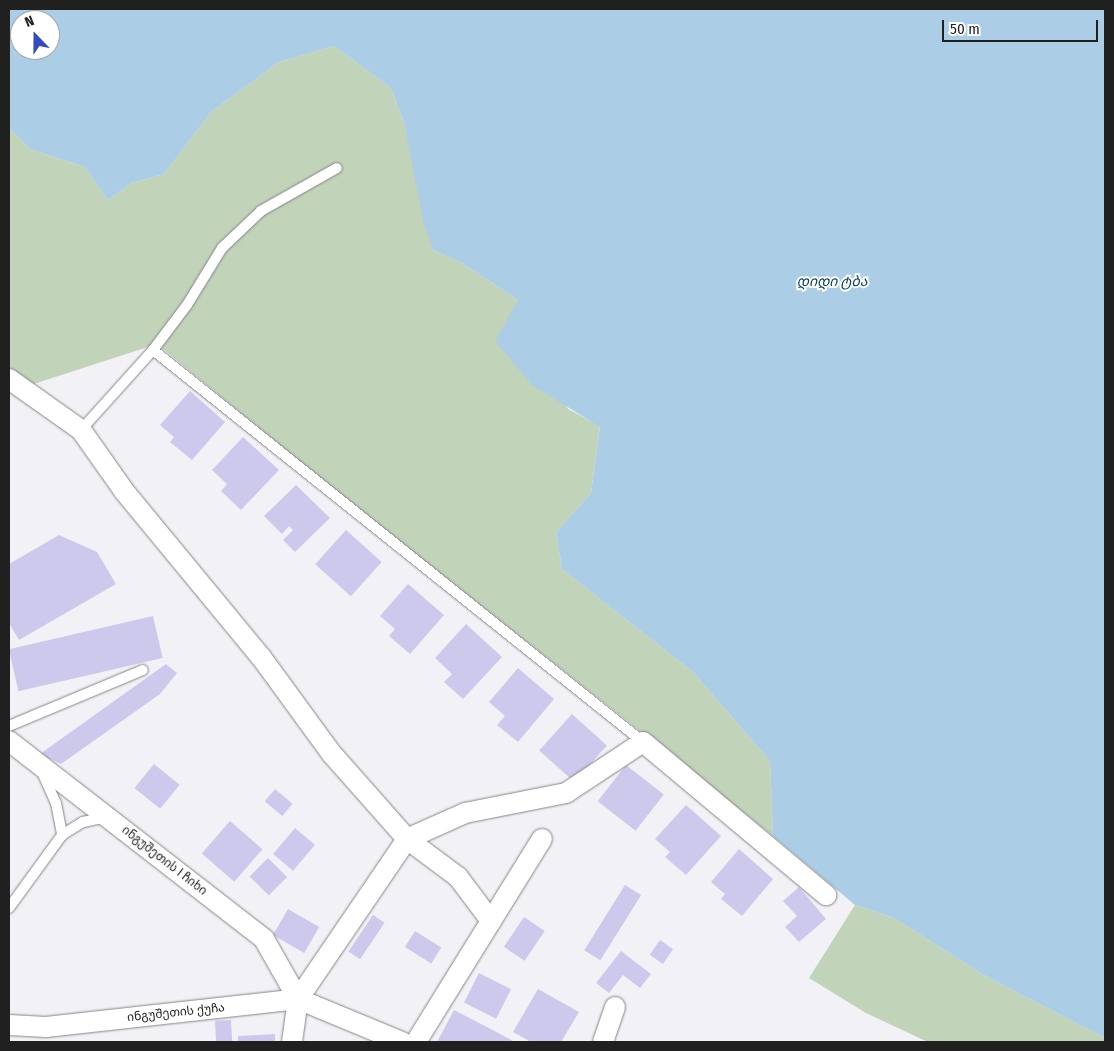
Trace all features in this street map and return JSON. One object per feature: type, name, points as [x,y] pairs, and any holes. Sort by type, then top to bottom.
[{"type":"street","points":[[9,379],[81,430],[124,491],[261,658],[331,753],[407,839],[458,877],[491,921]]},
{"type":"street","name":"ინგუშეთის I ჩიხი","points":[[9,741],[264,939],[298,999]]},
{"type":"street","points":[[292,1042],[298,999],[407,839],[465,813],[566,793],[642,742],[826,896]]},
{"type":"street","points":[[416,1042],[542,839]]},
{"type":"street","points":[[298,999],[402,1042]]},
{"type":"street","name":"ინგუშეთის ქუჩა","points":[[9,1025],[46,1027],[298,999]]},
{"type":"street","points":[[603,1042],[614,1007]]},
{"type":"lane","points":[[81,430],[153,350],[187,305],[222,248],[261,211],[337,168]]},
{"type":"lane","points":[[153,350],[642,742]]},
{"type":"lane","points":[[11,721],[143,670]]},
{"type":"lane","points":[[39,764],[56,803],[62,835]]},
{"type":"lane","points":[[9,908],[62,835],[83,822],[107,816]]},
{"type":"green space","points":[[334,46],[391,88],[404,123],[433,250],[462,263],[518,300],[568,409],[600,426],[591,493],[556,532],[562,569],[693,672],[770,761],[773,836],[332,488],[157,344],[9,392],[9,128],[30,149],[85,167],[108,200],[131,183],[164,174],[211,112],[279,62]]},
{"type":"green space","points":[[855,905],[894,918],[982,974],[1105,1038],[1105,1042],[928,1042],[866,1013],[809,978]]},
{"type":"water","name":"დიდი ტბა","points":[[9,9],[1105,9],[1105,1038],[982,974],[894,918],[855,905],[773,836],[770,761],[693,672],[562,569],[556,532],[591,493],[600,427],[532,385],[495,341],[518,300],[462,263],[433,250],[424,224],[404,123],[391,88],[334,46],[279,62],[211,112],[164,174],[131,183],[108,200],[85,167],[30,149],[9,128]]},
{"type":"building","points":[[190,391],[225,422],[192,460],[170,442],[174,437],[160,425]]},
{"type":"building","points":[[243,437],[279,470],[241,510],[221,491],[227,484],[212,470]]},
{"type":"building","points":[[296,485],[330,518],[295,552],[283,540],[293,530],[289,526],[282,534],[264,516]]},
{"type":"building","points":[[346,530],[382,562],[351,596],[315,564]]},
{"type":"building","points":[[59,535],[97,552],[116,584],[19,640],[9,623],[9,564]]},
{"type":"building","points":[[408,584],[444,615],[410,654],[389,636],[395,629],[380,616]]},
{"type":"building","points":[[153,616],[163,658],[18,691],[9,649]]},
{"type":"building","points":[[466,624],[502,657],[463,699],[444,682],[452,674],[435,658]]},
{"type":"building","points":[[166,664],[177,673],[160,694],[61,764],[40,754]]},
{"type":"building","points":[[518,668],[554,699],[518,742],[497,725],[505,716],[489,702]]},
{"type":"building","points":[[572,714],[607,745],[574,782],[539,750]]},
{"type":"building","points":[[154,764],[180,785],[160,809],[134,788]]},
{"type":"building","points":[[626,765],[664,795],[636,831],[598,801]]},
{"type":"building","points":[[275,789],[293,804],[282,816],[265,801]]},
{"type":"building","points":[[686,805],[721,836],[686,875],[665,857],[670,852],[655,839]]},
{"type":"building","points":[[230,821],[262,849],[234,882],[202,853]]},
{"type":"building","points":[[295,828],[315,845],[293,871],[273,854]]},
{"type":"building","points":[[739,849],[773,879],[742,916],[721,899],[725,894],[711,882]]},
{"type":"building","points":[[268,858],[287,877],[269,895],[250,876]]},
{"type":"building","points":[[625,885],[641,895],[600,960],[584,950]]},
{"type":"building","points":[[799,887],[826,919],[799,942],[785,927],[797,916],[783,901]]},
{"type":"building","points":[[288,909],[319,927],[304,953],[273,935]]},
{"type":"building","points":[[373,915],[385,923],[360,959],[348,951]]},
{"type":"building","points":[[524,917],[545,931],[525,961],[504,947]]},
{"type":"building","points":[[415,931],[441,947],[431,964],[405,947]]},
{"type":"building","points":[[660,940],[673,949],[663,964],[650,955]]},
{"type":"building","points":[[621,951],[651,974],[640,988],[623,975],[609,993],[596,983]]},
{"type":"building","points":[[479,973],[511,989],[496,1019],[464,1002]]},
{"type":"building","points":[[538,989],[579,1012],[561,1042],[531,1042],[513,1032]]},
{"type":"building","points":[[454,1010],[487,1027],[515,1042],[437,1042]]},
{"type":"building","points":[[231,1020],[232,1042],[216,1042],[215,1021]]},
{"type":"building","points":[[275,1034],[275,1042],[238,1042],[238,1036]]}]
